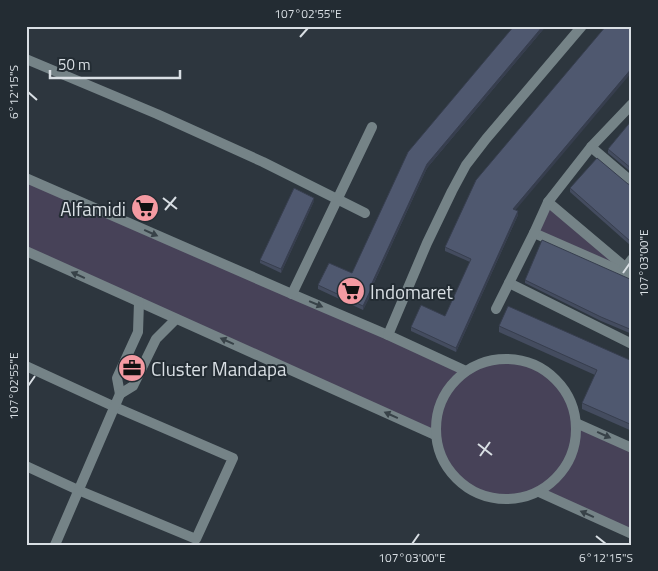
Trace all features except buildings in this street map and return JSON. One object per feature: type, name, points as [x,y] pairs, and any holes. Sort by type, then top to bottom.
[{"type":"street","points":[[388,335],[427,243],[466,165],[582,26]]},
{"type":"street","points":[[26,59],[157,114],[263,162],[365,214]]},
{"type":"street","points":[[496,309],[548,202],[591,146],[632,104]]},
{"type":"street","points":[[292,294],[372,127]]},
{"type":"street","points":[[591,146],[632,182]]},
{"type":"street","points":[[26,178],[466,370]]},
{"type":"street","points":[[548,202],[628,268]]},
{"type":"street","points":[[534,233],[628,268]]},
{"type":"street","points":[[26,252],[435,435]]},
{"type":"street","points":[[509,283],[632,344]]},
{"type":"street","points":[[54,545],[116,407],[120,394],[117,378],[138,332],[139,302]]},
{"type":"street","points":[[120,394],[133,386],[156,339],[176,319]]},
{"type":"street","points":[[138,332],[156,339]]},
{"type":"street","points":[[497,359],[517,359],[530,363],[552,376],[569,397],[576,423],[576,437],[573,450],[568,463],[560,474],[539,492],[526,497],[512,499],[498,499],[485,496],[472,491],[460,483],[443,462],[435,435],[435,422],[440,402],[456,378],[478,364],[497,359]]},
{"type":"street","points":[[26,366],[116,407],[234,454],[196,538],[78,490],[26,466]]},
{"type":"street","points":[[576,423],[632,448]]},
{"type":"street","points":[[539,492],[632,534]]},
{"type":"shaded area","points":[[26,178],[466,370],[487,361],[513,359],[545,371],[562,387],[568,397],[576,423],[632,448],[632,534],[539,492],[520,498],[503,499],[487,497],[472,491],[459,482],[449,470],[435,435],[26,251]]},
{"type":"shaded area","points":[[548,202],[625,267],[632,259],[632,276],[534,233]]},
{"type":"place","name":"Alfamidi","points":[[145,208]]},
{"type":"place","name":"Indomaret","points":[[351,291]]},
{"type":"place","name":"Cluster Mandapa","points":[[132,368]]}]
